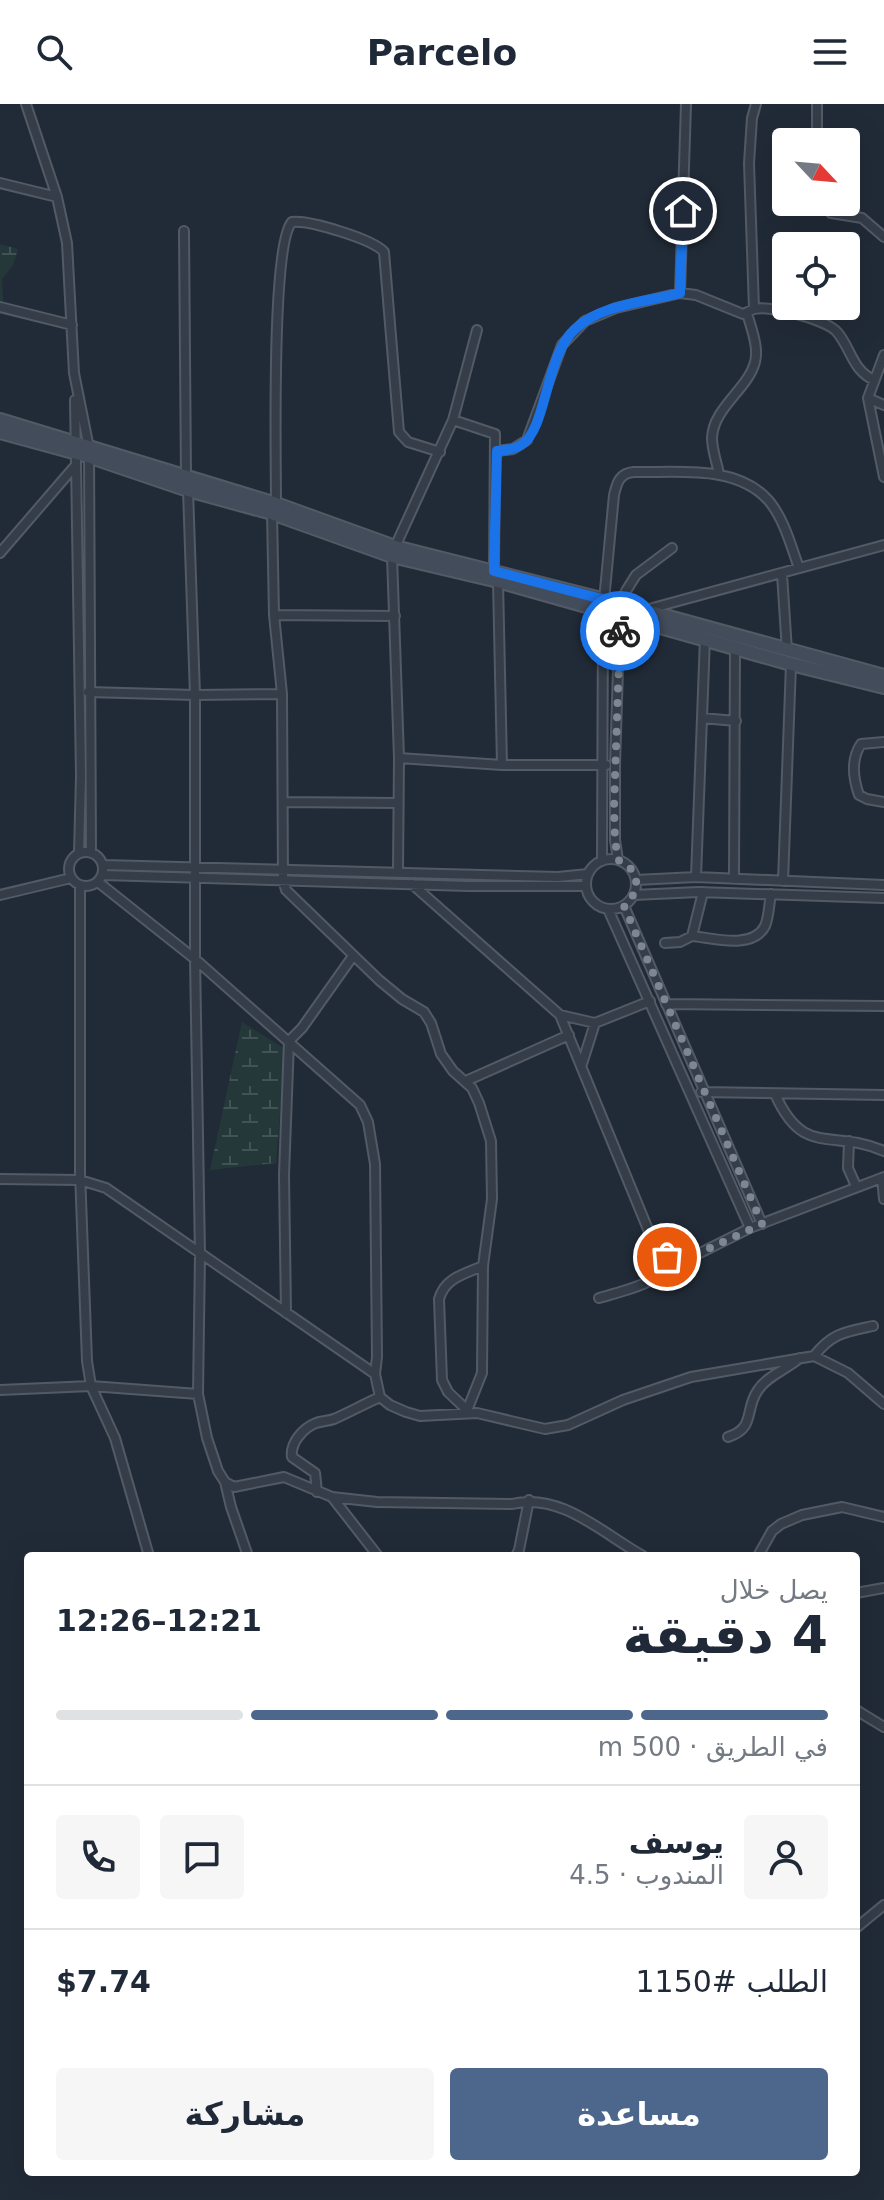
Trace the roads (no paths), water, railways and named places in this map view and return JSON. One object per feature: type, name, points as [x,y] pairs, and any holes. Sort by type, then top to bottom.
[{"type":"main road","points":[[0,420],[81,453]]},
{"type":"main road","points":[[0,432],[274,508],[394,552],[624,610],[735,647],[884,676]]},
{"type":"main road","points":[[624,610],[645,611],[884,687]]},
{"type":"street","points":[[26,104],[57,197],[69,260],[92,692],[91,853]]},
{"type":"street","points":[[680,293],[686,104]]},
{"type":"street","points":[[719,474],[712,435],[730,398],[755,363],[750,311],[749,163],[756,104]]},
{"type":"street","points":[[817,104],[817,128]]},
{"type":"street","points":[[0,183],[57,197]]},
{"type":"street","points":[[850,216],[862,218],[884,237]]},
{"type":"street","points":[[440,452],[408,442],[399,432],[384,252],[372,243],[305,222],[292,222],[284,235],[278,274],[274,508],[274,615],[282,694],[283,880],[291,898],[402,999],[424,1012],[441,1054],[476,1094],[491,1141],[492,1199],[483,1266],[482,1373],[466,1412]]},
{"type":"street","points":[[184,231],[187,484],[195,695],[200,1255],[198,1394],[207,1438],[225,1482],[247,1552]]},
{"type":"street","points":[[497,451],[521,445],[532,432],[554,362],[572,331],[600,313],[680,293],[696,295],[736,312],[780,311],[830,326],[840,335],[861,372],[874,380]]},
{"type":"street","points":[[0,307],[72,325]]},
{"type":"street","points":[[398,871],[399,758],[394,552],[453,420],[477,330]]},
{"type":"street","points":[[884,355],[868,398],[884,477]]},
{"type":"street","points":[[868,398],[884,405]]},
{"type":"street","points":[[453,420],[495,434],[502,765]]},
{"type":"street","points":[[0,553],[81,453]]},
{"type":"street","points":[[79,853],[81,453]]},
{"type":"street","points":[[602,861],[604,605],[614,495],[620,477],[626,472],[719,474],[739,480],[768,500],[778,516],[799,568]]},
{"type":"street","points":[[645,611],[884,545]]},
{"type":"street","points":[[618,860],[615,765],[618,653],[626,591],[636,575],[672,548]]},
{"type":"street","points":[[782,574],[789,658],[783,881]]},
{"type":"street","points":[[274,615],[395,616]]},
{"type":"street","points":[[696,877],[705,638]]},
{"type":"street","points":[[734,879],[735,647]]},
{"type":"street","points":[[79,692],[282,694]]},
{"type":"street","points":[[702,718],[736,721]]},
{"type":"street","points":[[884,742],[861,744],[853,769],[859,795],[884,802]]},
{"type":"street","points":[[399,758],[502,765],[615,765]]},
{"type":"street","points":[[81,776],[92,776]]},
{"type":"street","points":[[283,802],[397,803]]},
{"type":"street","points":[[101,874],[93,886],[80,886],[71,878],[70,861],[79,853],[97,855],[101,874],[360,1105],[368,1122],[375,1164],[375,1374],[380,1397],[390,1405],[420,1416],[477,1413],[556,1429],[623,1400],[691,1377],[814,1356],[848,1373],[884,1404]]},
{"type":"street","points":[[101,874],[197,866],[558,877],[588,874],[602,861],[618,860],[630,867],[636,880],[634,895],[624,906],[608,909],[593,902],[586,886],[588,874]]},
{"type":"street","points":[[101,874],[197,879],[586,886]]},
{"type":"street","points":[[636,880],[696,877],[884,885]]},
{"type":"street","points":[[0,895],[71,878]]},
{"type":"street","points":[[664,893],[665,879]]},
{"type":"street","points":[[412,884],[560,1015],[654,1244],[667,1257],[678,1262]]},
{"type":"street","points":[[80,886],[80,1180],[86,1350],[91,1386],[115,1438],[148,1552]]},
{"type":"street","points":[[634,895],[703,892],[884,898]]},
{"type":"street","points":[[692,936],[703,892]]},
{"type":"street","points":[[665,943],[680,942],[692,936],[745,940],[754,937],[764,928],[771,894]]},
{"type":"street","points":[[624,906],[762,1224]]},
{"type":"street","points":[[608,909],[750,1228]]},
{"type":"street","points":[[286,1313],[284,1175],[289,1041],[302,1028],[353,956]]},
{"type":"street","points":[[560,1015],[595,1023],[650,1001]]},
{"type":"street","points":[[666,1004],[884,1006]]},
{"type":"street","points":[[582,1064],[595,1023]]},
{"type":"street","points":[[466,1081],[569,1035]]},
{"type":"street","points":[[692,1093],[884,1095]]},
{"type":"street","points":[[775,1094],[797,1130],[822,1140],[849,1141],[884,1151]]},
{"type":"street","points":[[849,1141],[848,1168],[856,1186]]},
{"type":"street","points":[[599,1298],[650,1283],[678,1262],[750,1228],[856,1186],[883,1178],[884,1199]]},
{"type":"street","points":[[0,1179],[80,1180],[106,1188],[375,1374]]},
{"type":"street","points":[[466,1412],[442,1380],[439,1299],[441,1291],[451,1280],[483,1266]]},
{"type":"street","points":[[814,1356],[828,1340],[840,1333],[873,1326]]},
{"type":"street","points":[[728,1437],[743,1430],[761,1386],[800,1357]]},
{"type":"street","points":[[0,1390],[91,1386],[198,1394]]},
{"type":"street","points":[[317,1492],[315,1473],[292,1457],[295,1443],[304,1430],[380,1397]]},
{"type":"street","points":[[225,1482],[234,1487],[284,1477],[332,1497],[377,1502],[512,1504],[529,1500],[548,1503],[581,1517],[637,1552]]},
{"type":"street","points":[[332,1497],[375,1552]]},
{"type":"street","points":[[518,1552],[529,1500]]},
{"type":"street","points":[[760,1552],[772,1531],[802,1515],[842,1507],[884,1517]]},
{"type":"street","points":[[860,1592],[884,1588]]},
{"type":"street","points":[[860,1712],[884,1727]]},
{"type":"street","points":[[860,1925],[884,1905]]}]
